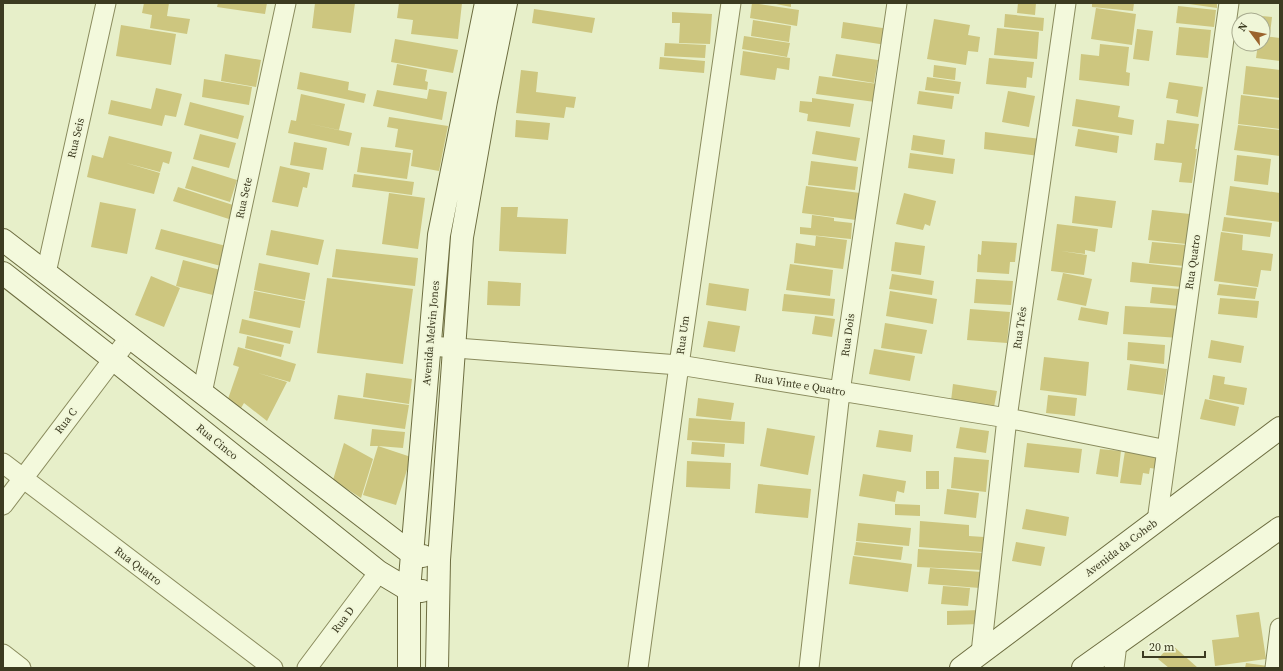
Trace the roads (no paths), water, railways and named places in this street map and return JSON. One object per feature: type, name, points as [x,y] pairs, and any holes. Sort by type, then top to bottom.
[{"type":"main road","name":"Avenida Melvin Jones","points":[[409,668],[409,590],[439,235],[486,3]]},
{"type":"main road","points":[[437,668],[439,560],[462,237],[486,100],[506,3]]},
{"type":"main road","points":[[3,240],[412,554],[439,560]]},
{"type":"main road","name":"Rua Cinco","points":[[3,273],[379,572],[409,590],[439,594]]},
{"type":"main road","name":"Avenida da Coheb","points":[[961,668],[1280,428]]},
{"type":"main road","points":[[1083,668],[1280,528]]},
{"type":"street","name":"Rua Seis","points":[[46,273],[106,3]]},
{"type":"street","name":"Rua Sete","points":[[202,393],[286,3]]},
{"type":"street","name":"Rua Um","points":[[638,668],[679,365],[731,3]]},
{"type":"street","name":"Rua Dois","points":[[809,668],[840,392],[897,3]]},
{"type":"street","name":"Rua Três","points":[[981,653],[1007,418],[1066,3]]},
{"type":"street","name":"Rua Quatro","points":[[1157,521],[1229,3]]},
{"type":"street","name":"Rua C","points":[[3,505],[130,337]]},
{"type":"street","name":"Rua Vinte e Quatro","points":[[430,346],[679,365],[1007,418],[1167,450]]},
{"type":"street","name":"Rua Quatro","points":[[3,463],[22,479],[273,668]]},
{"type":"street","name":"Rua D","points":[[308,668],[379,572]]},
{"type":"street","points":[[1275,668],[1280,628]]},
{"type":"street","points":[[1114,668],[1117,644]]},
{"type":"street","points":[[3,654],[21,668]]}]
